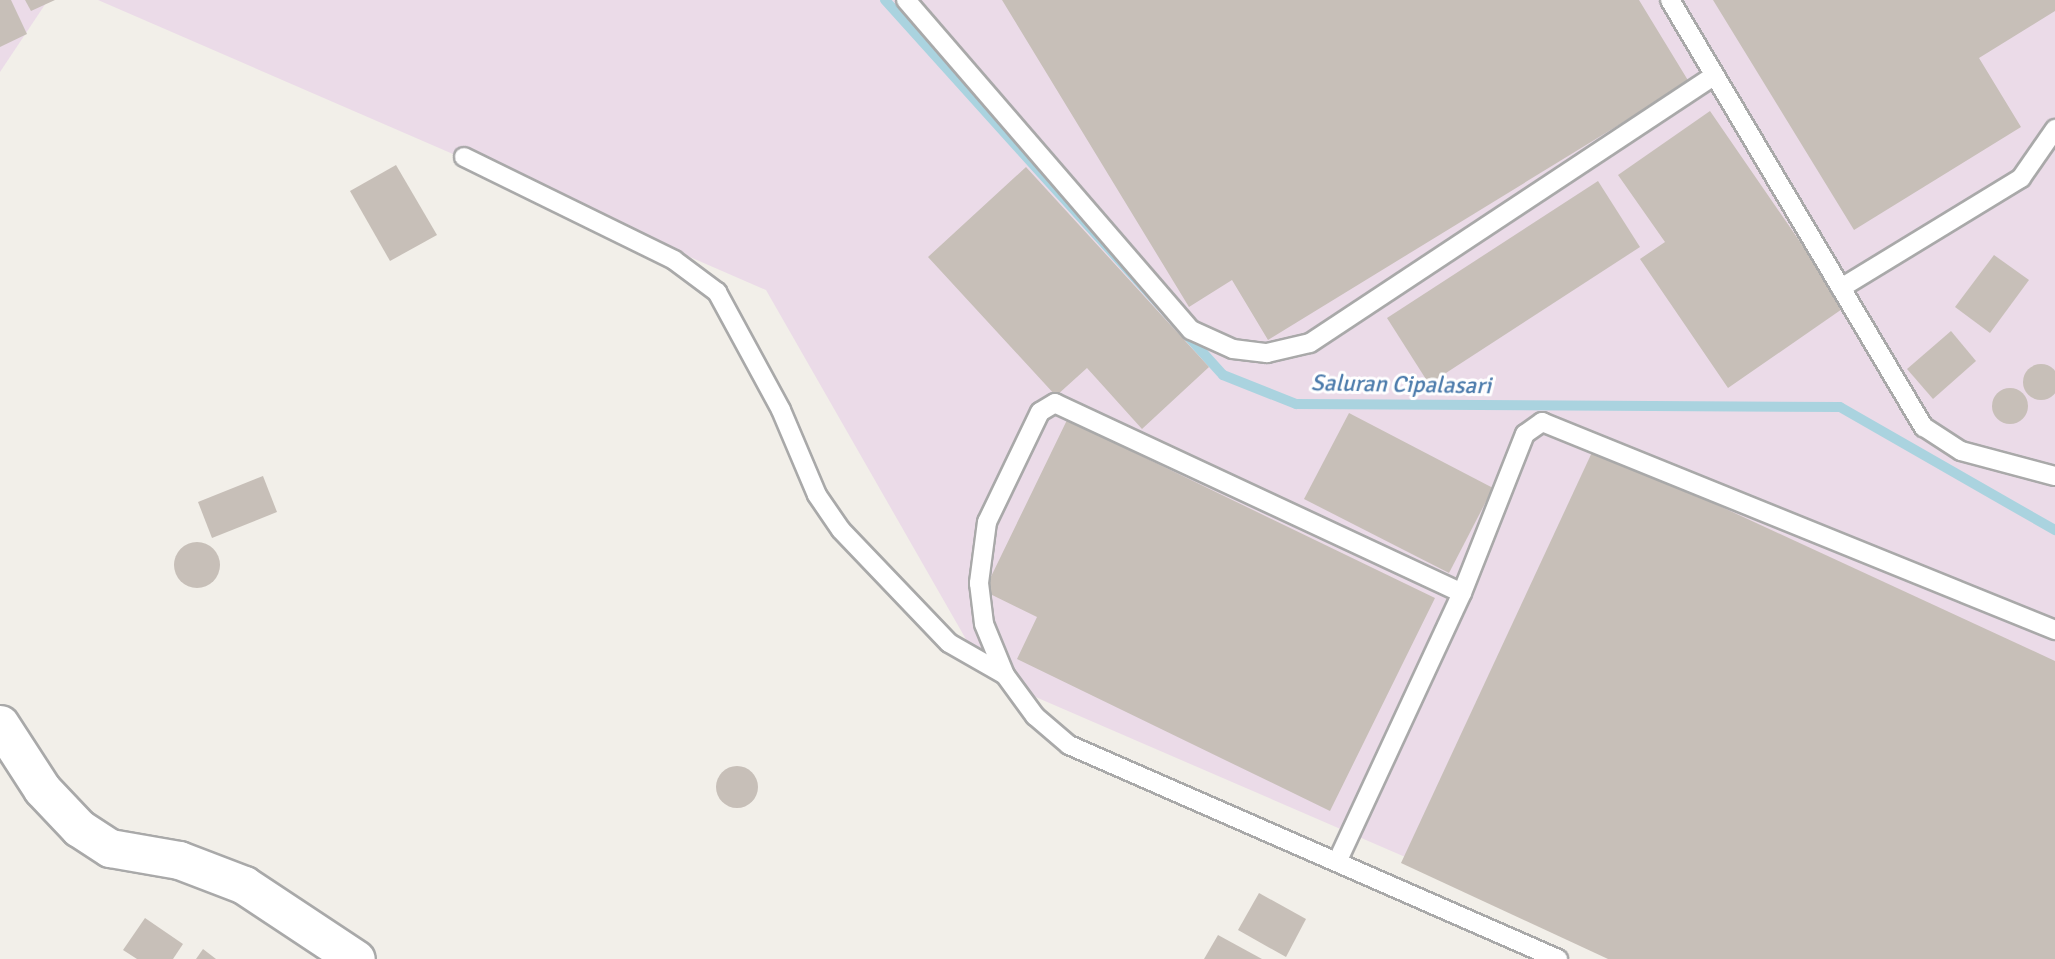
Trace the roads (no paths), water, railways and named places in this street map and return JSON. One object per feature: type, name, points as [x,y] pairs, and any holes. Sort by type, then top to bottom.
[{"type":"street","points":[[0,723],[42,789],[110,848],[179,860],[244,885],[356,959]]},
{"type":"lane","points":[[906,0],[1191,330],[1233,349],[1267,354],[1310,343],[1714,76]]},
{"type":"lane","points":[[1670,0],[1924,427],[1962,451],[2055,476]]},
{"type":"lane","points":[[1841,288],[2021,178],[2055,129]]},
{"type":"lane","points":[[464,158],[674,260],[717,292],[781,410],[817,495],[841,530],[949,643],[1005,675]]},
{"type":"lane","points":[[1462,593],[1055,403],[1040,412],[986,522],[982,610],[1005,675],[1035,716],[1069,745],[1338,860],[1558,959]]},
{"type":"lane","points":[[1338,860],[1462,593],[1525,433],[1542,422],[2055,630]]},
{"type":"waterway","name":"Saluran Cipalasari","points":[[885,0],[1223,375],[1296,404],[1840,407],[2055,530]]}]
